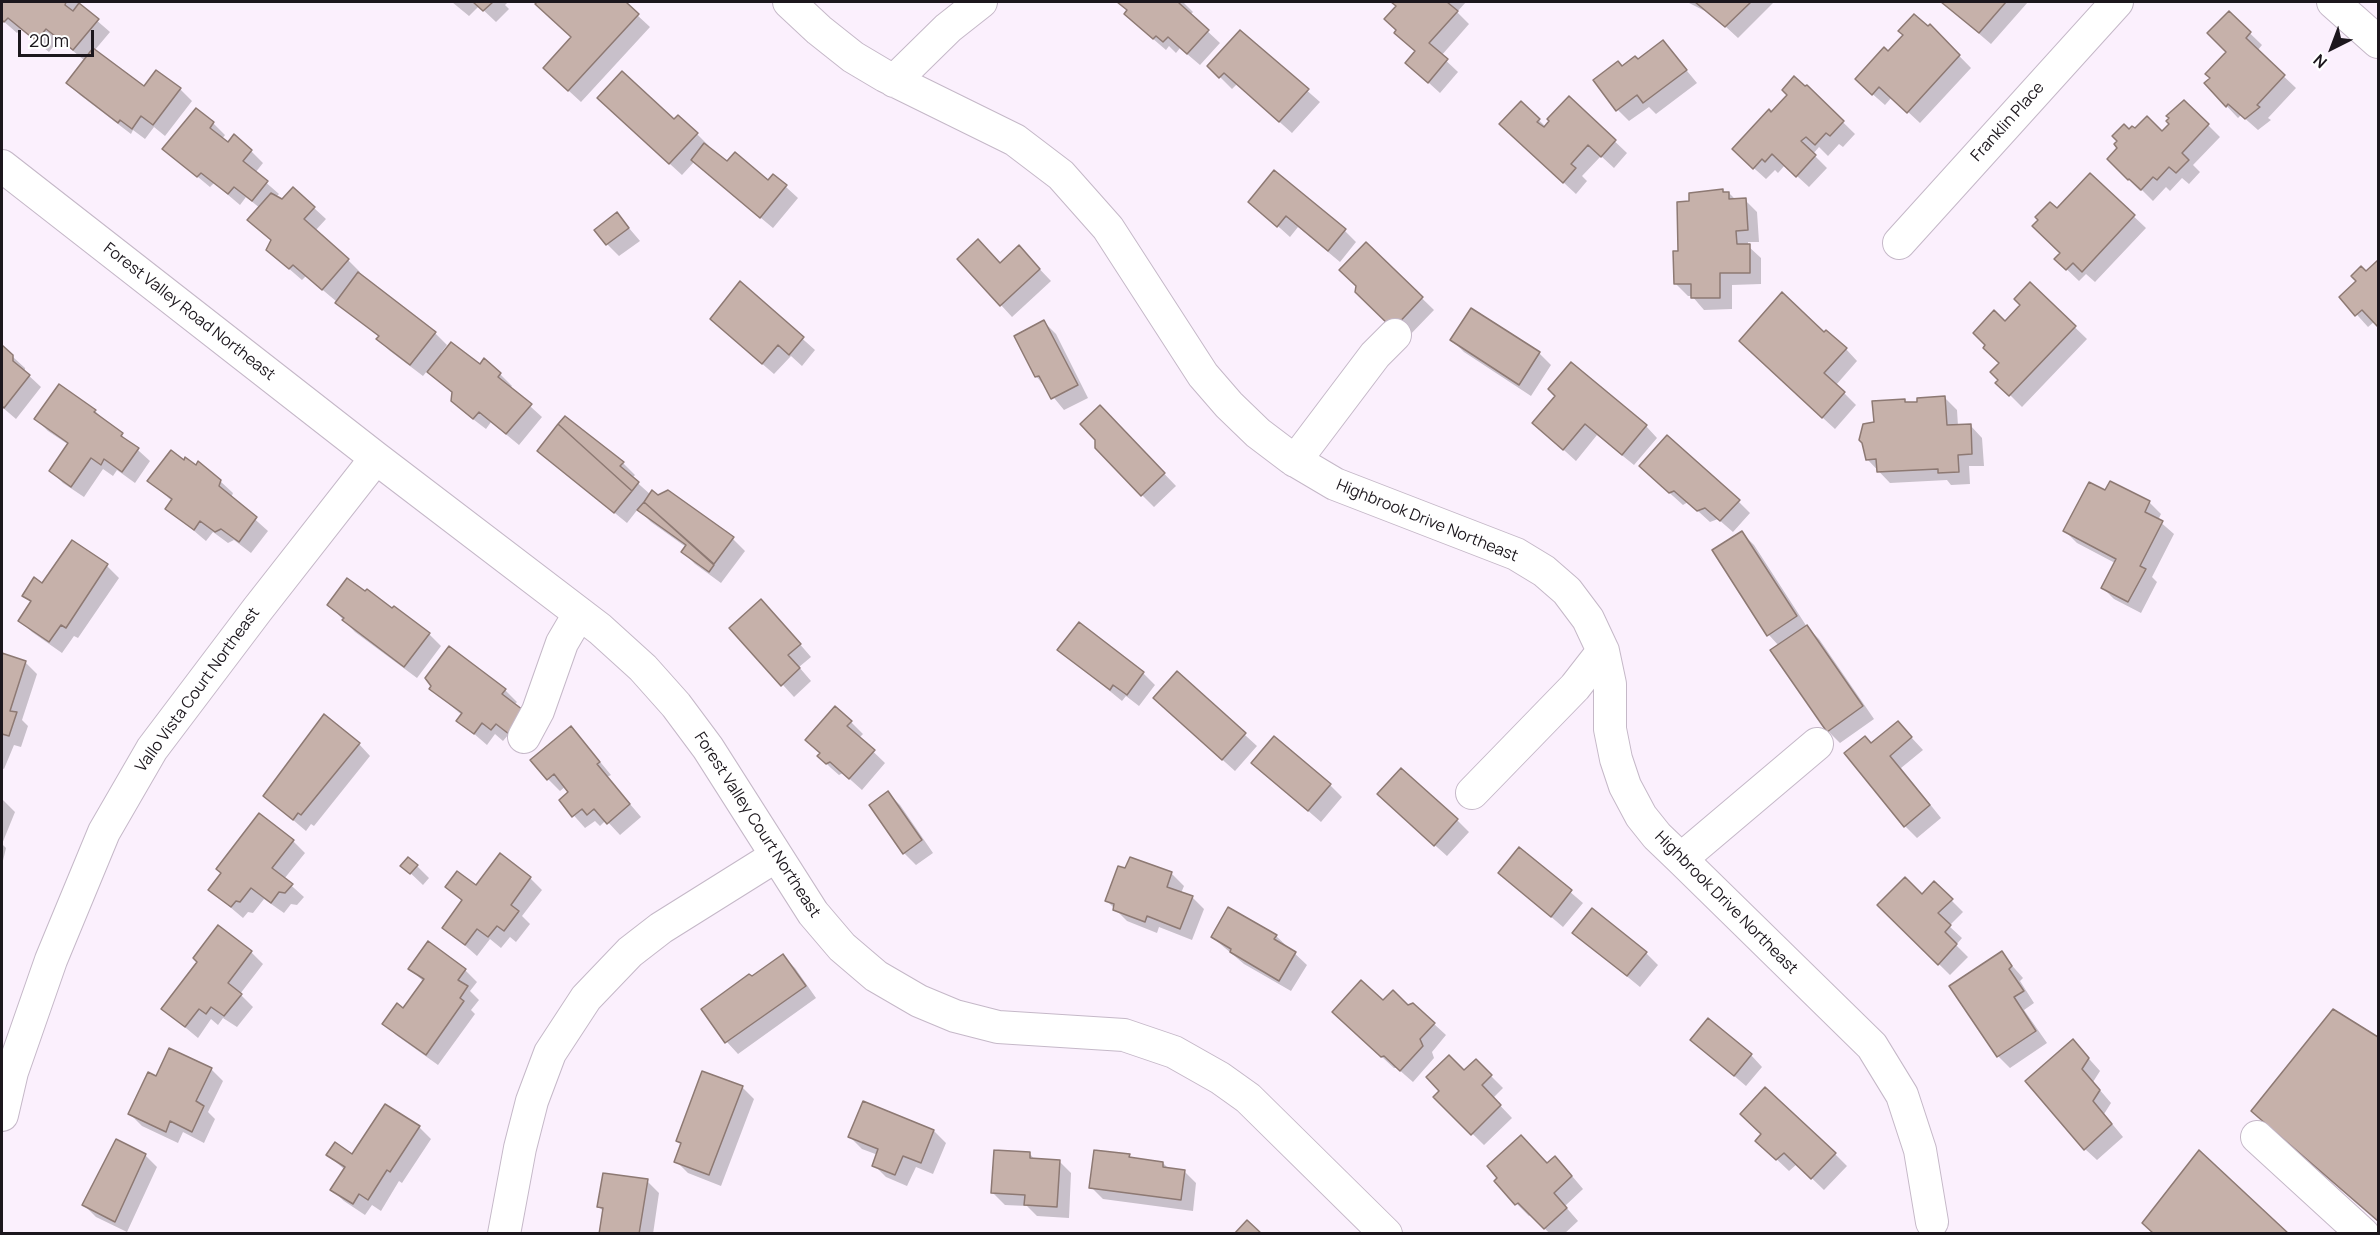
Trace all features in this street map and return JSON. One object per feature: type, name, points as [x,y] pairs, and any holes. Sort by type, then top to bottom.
[{"type":"street","name":"Highbrook Drive Northeast","points":[[789,2],[853,57],[894,81],[1015,140],[1061,175],[1108,228],[1203,375],[1258,433],[1295,461],[1335,484],[1516,554],[1544,571],[1567,591],[1588,619],[1603,651],[1610,684],[1611,729],[1616,759],[1625,786],[1641,816],[1681,860],[1872,1046],[1902,1095],[1920,1150],[1932,1222]]},
{"type":"street","points":[[894,81],[948,28],[981,2]]},
{"type":"street","name":"Franklin Place","points":[[1899,243],[2117,2]]},
{"type":"street","points":[[2333,2],[2379,42]]},
{"type":"street","name":"Forest Valley Road Northeast","points":[[2,166],[376,458]]},
{"type":"street","points":[[1295,461],[1375,355],[1395,335]]},
{"type":"street","name":"Forest Valley Court Northeast","points":[[376,458],[579,614],[643,668],[676,705],[708,748],[813,914],[842,947],[876,976],[919,1001],[955,1016],[998,1027],[1124,1035],[1174,1052],[1220,1078],[1248,1098],[1386,1233]]},
{"type":"street","name":"Vallo Vista Court Northeast","points":[[2,1115],[12,1072],[51,960],[104,832],[152,749],[257,609],[376,458]]},
{"type":"street","points":[[524,737],[538,711],[561,643],[579,614]]},
{"type":"street","points":[[1472,793],[1575,687],[1603,651]]},
{"type":"street","points":[[1681,860],[1817,744]]},
{"type":"street","points":[[504,1233],[520,1148],[532,1101],[550,1053],[586,998],[630,952],[661,928],[776,856]]},
{"type":"street","points":[[2257,1137],[2363,1233]]},
{"type":"building","points":[[2,2],[66,2],[65,5],[73,11],[79,3],[99,19],[73,50],[46,29],[36,41],[8,18],[4,22]]},
{"type":"building","points":[[473,2],[493,2],[483,11]]},
{"type":"building","points":[[537,2],[626,2],[639,14],[568,91],[543,68],[571,37],[535,4]]},
{"type":"building","points":[[1117,2],[1180,2],[1209,30],[1187,54],[1168,37],[1163,42],[1156,36],[1153,39],[1124,14],[1127,10]]},
{"type":"building","points":[[1391,2],[1447,2],[1458,11],[1429,43],[1448,59],[1428,83],[1405,63],[1415,51],[1394,33],[1396,30],[1384,19],[1396,6]]},
{"type":"building","points":[[1695,2],[1751,2],[1725,27]]},
{"type":"building","points":[[1941,2],[2006,2],[1979,33]]},
{"type":"building","points":[[2229,11],[2251,32],[2246,38],[2285,75],[2257,105],[2260,107],[2245,119],[2228,104],[2226,107],[2204,83],[2210,78],[2205,74],[2226,52],[2207,33]]},
{"type":"building","points":[[1914,14],[1928,26],[1930,24],[1960,55],[1907,113],[1879,87],[1872,95],[1855,79],[1884,47],[1888,51],[1903,35],[1898,31]]},
{"type":"building","points":[[1240,30],[1309,89],[1279,122],[1224,73],[1219,78],[1207,66]]},
{"type":"building","points":[[1663,40],[1687,70],[1643,103],[1637,95],[1616,111],[1593,80],[1618,61],[1622,66],[1635,56],[1638,59]]},
{"type":"building","points":[[93,48],[144,86],[156,70],[181,88],[153,125],[141,116],[132,129],[120,120],[118,123],[66,83]]},
{"type":"building","points":[[622,71],[674,119],[678,115],[698,133],[669,164],[597,98]]},
{"type":"building","points":[[1794,76],[1805,86],[1807,85],[1844,121],[1830,136],[1826,133],[1815,145],[1806,137],[1801,141],[1816,155],[1796,177],[1772,154],[1765,162],[1762,159],[1753,169],[1732,149],[1769,109],[1771,112],[1787,95],[1782,90]]},
{"type":"building","points":[[1569,96],[1616,140],[1601,157],[1588,145],[1571,164],[1576,168],[1563,183],[1499,124],[1521,101],[1540,119],[1537,122],[1544,127],[1549,121],[1547,119]]},
{"type":"building","points":[[2184,100],[2209,124],[2182,153],[2189,160],[2176,173],[2169,167],[2157,180],[2153,177],[2141,190],[2107,159],[2117,148],[2114,144],[2117,141],[2112,136],[2124,124],[2129,129],[2132,126],[2135,128],[2147,116],[2162,131],[2169,124],[2166,121],[2169,118],[2166,116]]},
{"type":"building","points":[[196,108],[214,122],[210,128],[228,142],[234,134],[252,150],[243,161],[268,181],[252,201],[234,187],[228,194],[201,173],[197,177],[162,149]]},
{"type":"building","points":[[704,143],[727,161],[735,152],[768,180],[773,174],[787,185],[760,218],[691,160]]},
{"type":"building","points":[[1274,170],[1346,229],[1328,251],[1286,216],[1277,227],[1248,202]]},
{"type":"building","points":[[2090,173],[2135,215],[2082,272],[2073,263],[2066,270],[2054,259],[2060,253],[2032,226],[2038,220],[2035,217],[2050,202],[2057,208]]},
{"type":"building","points":[[293,187],[315,207],[304,219],[349,259],[322,290],[293,265],[289,269],[266,250],[271,240],[247,220],[271,193],[282,199]]},
{"type":"building","points":[[1723,189],[1723,192],[1729,192],[1729,199],[1746,198],[1748,230],[1736,231],[1737,244],[1750,244],[1750,273],[1720,273],[1720,298],[1691,298],[1691,284],[1674,284],[1673,251],[1678,251],[1677,202],[1689,201],[1689,193]]},
{"type":"building","points":[[617,212],[629,228],[606,245],[594,230]]},
{"type":"building","points":[[978,239],[1000,263],[1019,245],[1040,269],[1000,306],[957,259]]},
{"type":"building","points":[[1366,242],[1423,297],[1393,329],[1355,292],[1356,286],[1339,270]]},
{"type":"building","points":[[2378,260],[2378,327],[2362,310],[2355,316],[2339,297],[2356,281],[2351,276],[2361,266],[2366,271]]},
{"type":"building","points":[[358,272],[436,332],[410,365],[376,339],[379,336],[335,303]]},
{"type":"building","points":[[740,281],[804,337],[789,355],[778,345],[762,364],[710,319]]},
{"type":"building","points":[[2030,282],[2076,326],[2009,396],[1995,383],[1998,380],[1990,372],[1999,363],[1983,348],[1985,345],[1973,333],[1994,310],[2005,321],[2020,305],[2014,299]]},
{"type":"building","points":[[1782,292],[1824,332],[1826,330],[1847,348],[1824,373],[1845,392],[1822,418],[1739,341]]},
{"type":"building","points":[[1471,308],[1540,352],[1519,385],[1450,340]]},
{"type":"building","points":[[1044,320],[1078,385],[1051,399],[1039,376],[1035,377],[1014,336]]},
{"type":"building","points":[[451,342],[480,364],[484,358],[501,373],[498,377],[532,404],[506,434],[479,412],[473,419],[451,401],[452,392],[427,372]]},
{"type":"building","points":[[2,345],[13,355],[13,361],[30,375],[4,408],[2,406]]},
{"type":"building","points":[[1571,362],[1647,425],[1622,455],[1585,424],[1563,450],[1532,423],[1555,396],[1548,389]]},
{"type":"building","points":[[59,384],[96,410],[94,412],[123,433],[121,436],[139,448],[122,472],[104,459],[101,465],[91,458],[71,487],[49,471],[68,443],[34,419]]},
{"type":"building","points":[[1945,396],[1947,425],[1971,424],[1972,454],[1958,455],[1959,472],[1938,473],[1938,469],[1877,472],[1876,459],[1866,460],[1862,443],[1859,440],[1863,424],[1874,422],[1872,401],[1905,399],[1905,402],[1917,402],[1917,398]]},
{"type":"building","points":[[1100,405],[1165,473],[1141,496],[1095,448],[1095,440],[1080,424]]},
{"type":"building","points":[[565,416],[624,462],[620,466],[639,482],[632,491],[558,424]]},
{"type":"building","points":[[558,424],[632,491],[614,513],[537,451]]},
{"type":"building","points":[[1667,435],[1740,500],[1720,521],[1705,508],[1697,511],[1674,491],[1669,493],[1639,466]]},
{"type":"building","points":[[171,450],[184,460],[185,457],[196,465],[198,461],[221,480],[219,486],[257,517],[239,542],[221,529],[215,532],[200,521],[194,530],[165,509],[172,499],[147,481]]},
{"type":"building","points":[[2110,481],[2150,501],[2145,512],[2163,521],[2140,566],[2146,569],[2128,602],[2101,588],[2116,559],[2063,531],[2089,482],[2105,490]]},
{"type":"building","points":[[652,490],[658,495],[668,490],[734,537],[714,564],[644,502]]},
{"type":"building","points":[[644,502],[714,565],[709,572],[681,552],[686,545],[637,510]]},
{"type":"building","points":[[1742,531],[1797,616],[1767,636],[1712,550]]},
{"type":"building","points":[[72,540],[108,564],[66,628],[61,625],[49,642],[18,621],[31,601],[22,596],[34,577],[42,583]]},
{"type":"building","points":[[347,578],[365,591],[367,589],[392,608],[394,606],[430,633],[404,667],[342,620],[344,618],[327,605]]},
{"type":"building","points":[[761,599],[801,644],[788,655],[800,668],[781,686],[729,628]]},
{"type":"building","points":[[1079,622],[1144,672],[1127,695],[1113,685],[1110,690],[1057,650]]},
{"type":"building","points":[[1807,625],[1863,706],[1827,732],[1770,650]]},
{"type":"building","points":[[449,646],[506,689],[502,694],[531,716],[514,738],[496,724],[491,730],[482,723],[474,734],[456,721],[462,713],[429,689],[431,686],[425,678]]},
{"type":"building","points":[[2,653],[26,661],[10,711],[17,712],[9,736],[2,734]]},
{"type":"building","points":[[1177,671],[1246,733],[1222,760],[1153,698]]},
{"type":"building","points":[[835,706],[852,721],[847,726],[875,750],[849,779],[830,762],[826,764],[817,756],[820,753],[805,740]]},
{"type":"building","points":[[324,714],[360,743],[301,815],[298,813],[293,820],[263,796]]},
{"type":"building","points":[[1898,721],[1912,737],[1890,756],[1930,805],[1904,827],[1844,753],[1865,736],[1871,743]]},
{"type":"building","points":[[571,726],[600,762],[597,764],[630,804],[607,824],[594,809],[587,815],[582,809],[572,817],[559,800],[568,792],[554,774],[547,780],[530,760]]},
{"type":"building","points":[[1274,736],[1331,784],[1308,811],[1251,763]]},
{"type":"building","points":[[1401,768],[1458,819],[1434,846],[1377,794]]},
{"type":"building","points":[[888,791],[922,840],[903,854],[869,805]]},
{"type":"building","points":[[259,813],[294,840],[272,868],[293,884],[285,893],[279,892],[271,903],[251,888],[240,902],[236,901],[231,907],[208,890],[221,873],[216,869]]},
{"type":"building","points":[[1519,847],[1572,890],[1551,917],[1498,873]]},
{"type":"building","points":[[500,853],[531,877],[511,905],[519,911],[504,931],[497,926],[488,937],[477,929],[465,945],[442,928],[462,900],[445,887],[457,871],[476,885]]},
{"type":"building","points":[[408,857],[418,865],[410,874],[400,866]]},
{"type":"building","points":[[1130,857],[1172,872],[1167,887],[1193,896],[1180,929],[1147,916],[1145,922],[1113,910],[1114,904],[1105,901],[1118,866],[1125,868]]},
{"type":"building","points":[[1905,877],[1922,894],[1934,881],[1953,899],[1938,913],[1951,925],[1945,932],[1957,944],[1938,965],[1877,905]]},
{"type":"building","points":[[1228,907],[1277,935],[1274,939],[1296,952],[1279,981],[1230,952],[1231,949],[1211,937]]},
{"type":"building","points":[[1592,908],[1647,952],[1627,976],[1572,933]]},
{"type":"building","points":[[218,925],[252,951],[228,983],[242,994],[224,1016],[211,1007],[206,1014],[199,1009],[185,1027],[161,1009],[197,962],[193,958]]},
{"type":"building","points":[[428,941],[466,969],[458,980],[468,986],[460,998],[464,1001],[426,1055],[382,1024],[397,1003],[403,1008],[424,979],[408,969]]},
{"type":"building","points":[[2002,951],[2012,966],[2009,969],[2024,991],[2014,997],[2036,1031],[1997,1057],[1949,986]]},
{"type":"building","points":[[783,954],[806,986],[725,1043],[701,1009],[749,974],[752,976]]},
{"type":"building","points":[[1361,980],[1383,1000],[1393,990],[1408,1005],[1413,1003],[1435,1023],[1420,1039],[1423,1046],[1400,1071],[1384,1056],[1381,1057],[1332,1012]]},
{"type":"building","points":[[2333,1009],[2378,1037],[2378,1221],[2251,1111]]},
{"type":"building","points":[[1708,1018],[1752,1054],[1734,1076],[1690,1040]]},
{"type":"building","points":[[2073,1039],[2089,1058],[2082,1069],[2100,1090],[2093,1101],[2112,1124],[2084,1150],[2025,1081]]},
{"type":"building","points":[[169,1048],[212,1068],[196,1101],[204,1106],[192,1132],[170,1121],[166,1132],[128,1114],[148,1072],[156,1076]]},
{"type":"building","points":[[1449,1055],[1464,1070],[1476,1059],[1492,1075],[1482,1085],[1501,1105],[1471,1135],[1433,1097],[1439,1091],[1426,1077]]},
{"type":"building","points":[[702,1071],[743,1086],[709,1175],[674,1162],[681,1143],[676,1141]]},
{"type":"building","points":[[1765,1087],[1836,1153],[1811,1179],[1784,1153],[1776,1160],[1755,1141],[1761,1134],[1740,1114]]},
{"type":"building","points":[[863,1101],[934,1130],[921,1163],[903,1156],[895,1175],[872,1166],[878,1149],[848,1137]]},
{"type":"building","points":[[385,1104],[420,1126],[390,1172],[387,1170],[368,1200],[359,1194],[353,1204],[330,1190],[345,1167],[326,1155],[335,1142],[352,1154]]},
{"type":"building","points":[[1521,1135],[1547,1163],[1555,1156],[1572,1176],[1554,1193],[1567,1208],[1544,1229],[1518,1203],[1515,1205],[1494,1181],[1497,1178],[1487,1166]]},
{"type":"building","points":[[116,1139],[146,1154],[115,1222],[82,1205]]},
{"type":"building","points":[[994,1150],[1030,1152],[1030,1158],[1060,1160],[1057,1207],[1024,1205],[1025,1195],[991,1193]]},
{"type":"building","points":[[1094,1150],[1130,1154],[1129,1157],[1163,1162],[1163,1167],[1185,1170],[1181,1200],[1089,1188]]},
{"type":"building","points":[[2199,1150],[2289,1234],[2154,1234],[2142,1223]]},
{"type":"building","points":[[603,1173],[648,1179],[639,1234],[599,1234],[603,1208],[597,1207]]},
{"type":"building","points":[[1247,1220],[1262,1234],[1234,1234]]}]
